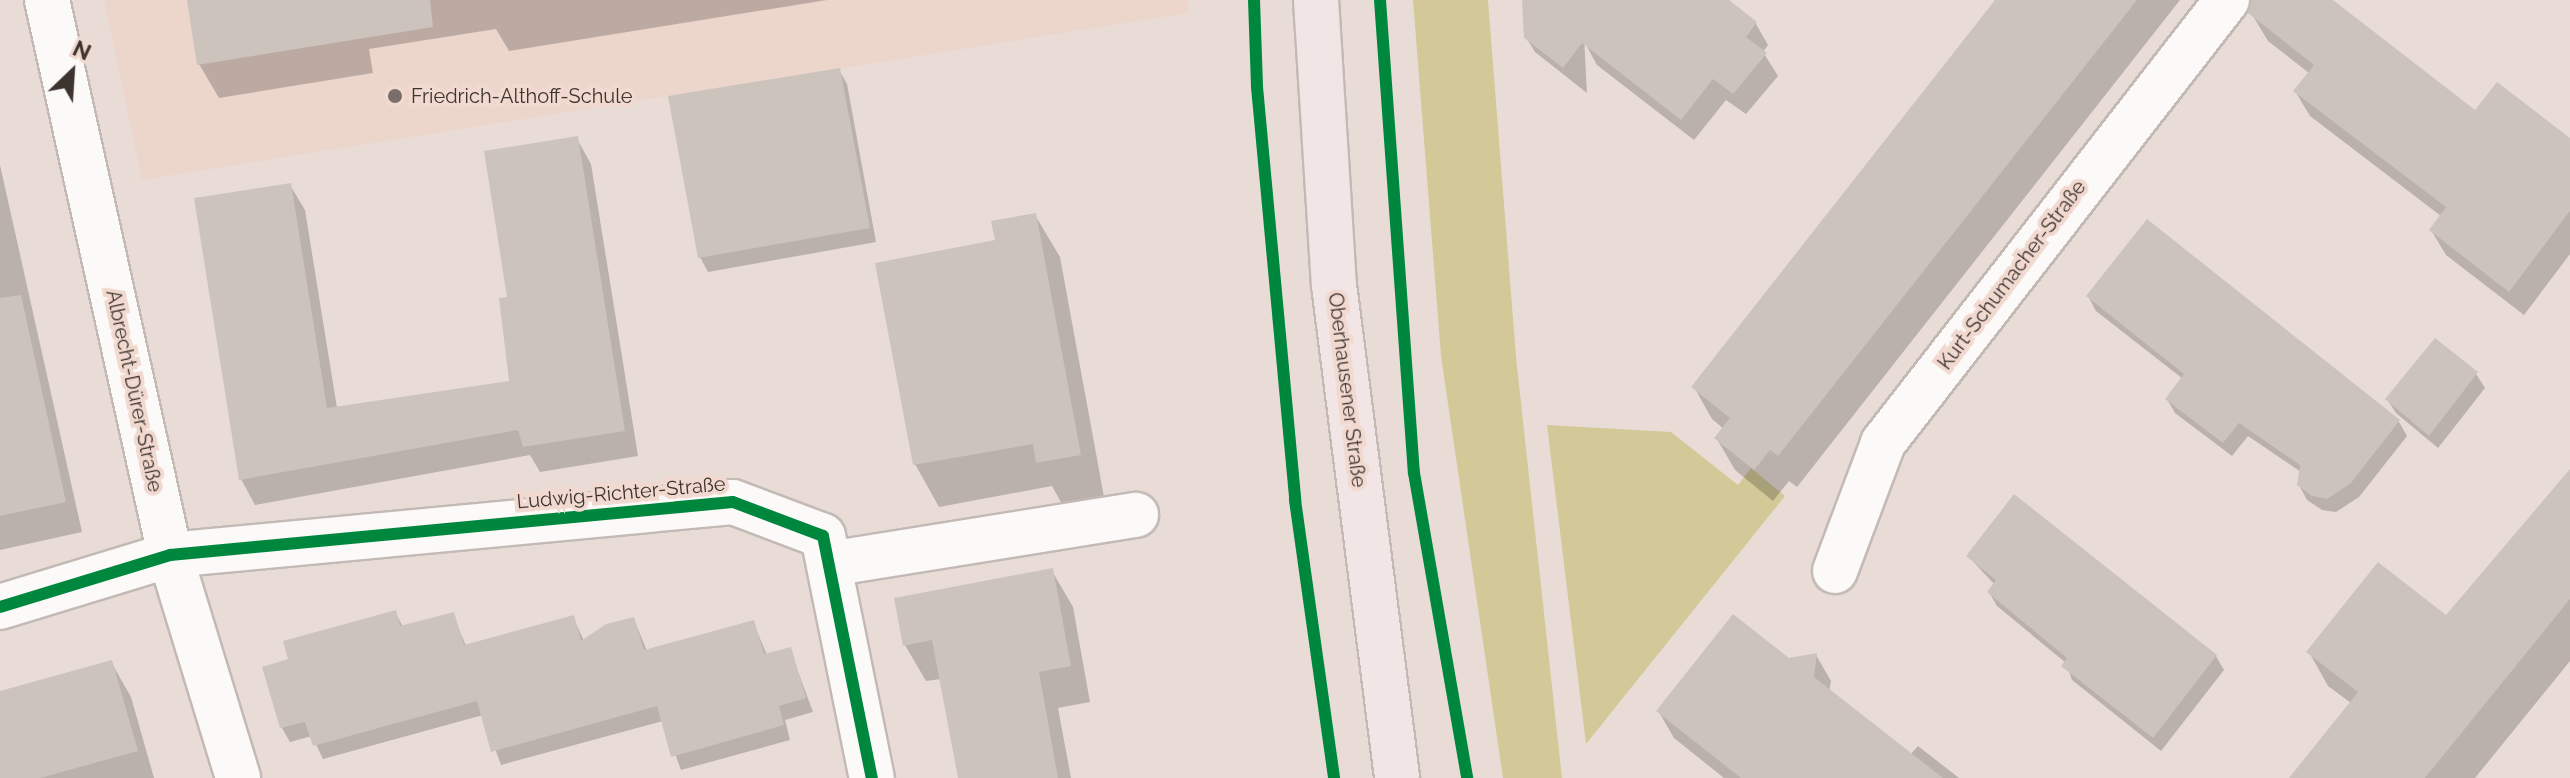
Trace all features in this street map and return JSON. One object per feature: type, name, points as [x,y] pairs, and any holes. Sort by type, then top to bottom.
[{"type":"main road","name":"Oberhausener Straße","points":[[1316,0],[1334,285],[1397,778]]},
{"type":"street","name":"Albrecht-Dürer-Straße","points":[[47,0],[170,555],[238,778]]},
{"type":"street","name":"Kurt-Schumacher-Straße","points":[[1835,571],[1883,443],[2227,0]]},
{"type":"street","name":"Ludwig-Richter-Straße","points":[[170,555],[733,502],[823,536],[872,778]]},
{"type":"street","points":[[829,564],[1136,515]]},
{"type":"street","points":[[0,607],[170,555]]},
{"type":"shaded area","name":"Friedrich-Althoff-Schule","points":[[104,0],[1188,0],[1188,13],[142,180]]},
{"type":"shaded area","points":[[1413,0],[1488,0],[1516,357],[1562,778],[1503,778],[1441,356]]},
{"type":"shaded area","points":[[1547,425],[1671,432],[1738,485],[1751,468],[1785,496],[1586,744]]},
{"type":"building","points":[[187,0],[430,0],[433,27],[197,65]]},
{"type":"building","points":[[1522,0],[1729,0],[1757,22],[1746,37],[1767,53],[1733,94],[1713,79],[1681,120],[1582,43],[1563,68],[1524,38]]},
{"type":"building","points":[[1995,0],[2137,0],[1778,456],[1770,450],[1754,470],[1714,438],[1730,418],[1691,387]]},
{"type":"building","points":[[2251,0],[2333,0],[2475,110],[2497,82],[2570,138],[2570,211],[2509,292],[2429,230],[2446,207],[2293,91],[2314,65],[2248,13]]},
{"type":"building","points":[[840,68],[870,228],[698,258],[668,96]]},
{"type":"building","points":[[578,136],[625,431],[523,447],[518,430],[239,480],[194,198],[291,183],[327,408],[509,381],[499,298],[507,297],[484,151]]},
{"type":"building","points":[[1036,213],[1081,455],[1036,463],[1033,444],[913,465],[875,263],[995,240],[991,221]]},
{"type":"building","points":[[2147,219],[2400,420],[2351,483],[2327,499],[2312,496],[2297,485],[2300,465],[2239,423],[2223,443],[2165,399],[2184,374],[2086,296]]},
{"type":"building","points":[[21,295],[66,502],[0,516],[0,298]]},
{"type":"building","points":[[2435,338],[2478,372],[2429,436],[2385,399]]},
{"type":"building","points":[[2570,469],[2570,599],[2425,778],[2289,778],[2358,692],[2306,652],[2378,562],[2446,615]]},
{"type":"building","points":[[2014,494],[2217,655],[2153,738],[2061,666],[2067,658],[1987,592],[1996,580],[1966,556]]},
{"type":"building","points":[[1053,568],[1071,666],[1039,672],[1058,778],[958,778],[932,640],[903,646],[894,598]]},
{"type":"building","points":[[396,610],[400,626],[454,612],[464,645],[574,615],[581,641],[606,624],[634,617],[644,650],[754,620],[764,654],[791,647],[806,698],[779,706],[784,725],[671,757],[657,706],[491,752],[477,701],[313,746],[305,722],[280,728],[262,667],[288,659],[283,641]]},
{"type":"building","points":[[1733,614],[1789,658],[1817,653],[1814,677],[1943,778],[1741,778],[1656,711]]},
{"type":"building","points":[[112,660],[138,751],[40,778],[0,778],[0,691]]},
{"type":"cycle path","points":[[1254,0],[1257,87],[1295,500],[1334,778]]},
{"type":"cycle path","points":[[1380,0],[1414,473],[1467,778]]},
{"type":"cycle path","points":[[0,607],[170,555],[733,502],[823,536],[872,778]]},
{"type":"place","name":"Friedrich-Althoff-Schule","points":[[395,96]]}]
